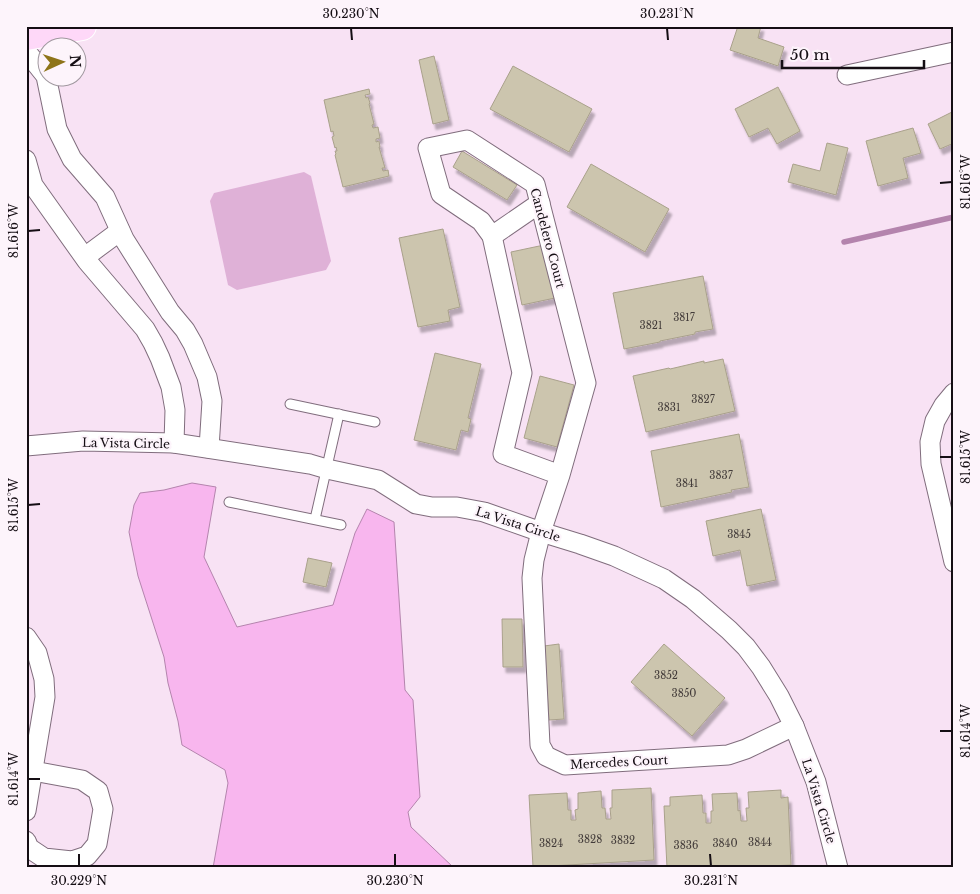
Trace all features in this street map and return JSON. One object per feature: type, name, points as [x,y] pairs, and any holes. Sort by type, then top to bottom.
[{"type":"main road","points":[[26,36],[82,26]]},
{"type":"street","points":[[26,51],[46,76],[56,129],[72,159],[105,197],[124,240],[170,312],[194,344],[206,377],[212,401],[209,448]]},
{"type":"street","points":[[847,75],[954,52]]},
{"type":"street","name":"Candelero Court","points":[[541,532],[560,475],[586,383],[535,184],[467,140],[428,148],[441,194],[481,221],[492,236],[522,373],[503,454],[560,475]]},
{"type":"street","points":[[26,160],[33,185],[85,257],[145,329],[160,358],[171,387],[175,410],[174,443]]},
{"type":"street","points":[[492,236],[540,203]]},
{"type":"street","points":[[85,257],[120,231]]},
{"type":"street","points":[[145,329],[170,312]]},
{"type":"street","points":[[949,399],[935,421],[930,442],[931,464],[954,562]]},
{"type":"street","name":"La Vista Circle","points":[[26,446],[83,441],[174,443],[310,464],[378,480],[416,504],[432,507],[458,507],[484,512],[623,559],[664,579],[693,599],[746,647],[779,696],[794,726],[816,782],[838,868]]},
{"type":"street","name":"Mercedes Court","points":[[541,532],[532,578],[540,745],[546,756],[565,765],[728,755],[746,749],[794,726]]},
{"type":"street","points":[[26,637],[37,653],[44,679],[45,697],[26,811]]},
{"type":"street","points":[[26,841],[28,848],[44,858],[72,861],[87,856],[97,844],[103,809],[98,791],[82,780],[33,771]]},
{"type":"lane","points":[[290,404],[375,422]]},
{"type":"lane","points":[[315,519],[339,414]]},
{"type":"lane","points":[[229,502],[341,524]]},
{"type":"shaded area","points":[[304,172],[311,176],[331,261],[326,270],[237,290],[228,285],[210,201],[214,193]]},
{"type":"shaded area","points":[[192,483],[216,487],[204,557],[237,627],[333,605],[355,533],[367,509],[394,522],[405,690],[413,700],[420,797],[408,812],[411,827],[454,868],[213,868],[228,783],[225,770],[182,745],[164,657],[138,576],[129,532],[134,505],[140,493],[164,490]]},
{"type":"building","points":[[738,26],[761,26],[758,38],[784,47],[778,66],[730,50]]},
{"type":"building","points":[[434,56],[449,120],[433,124],[419,60]]},
{"type":"building","points":[[513,66],[592,109],[569,152],[490,109]]},
{"type":"building","points":[[778,87],[800,131],[777,144],[768,128],[749,137],[735,109]]},
{"type":"building","points":[[369,89],[370,94],[365,95],[370,103],[373,128],[378,127],[380,138],[376,139],[376,142],[379,141],[385,168],[382,168],[383,171],[388,170],[389,176],[343,187],[335,155],[335,151],[337,151],[332,137],[334,136],[333,131],[331,132],[324,100]]},
{"type":"building","points":[[954,111],[954,143],[940,149],[928,124]]},
{"type":"building","points":[[913,128],[921,153],[903,158],[908,178],[878,186],[866,141]]},
{"type":"building","points":[[827,143],[848,148],[836,195],[788,182],[793,164],[820,171]]},
{"type":"building","points":[[462,151],[517,185],[507,200],[453,167]]},
{"type":"building","points":[[591,164],[669,209],[645,252],[567,207]]},
{"type":"building","points":[[443,229],[460,307],[448,310],[450,321],[418,327],[399,238]]},
{"type":"building","points":[[544,245],[555,298],[522,305],[511,252]]},
{"type":"building","points":[[703,276],[713,329],[624,349],[613,293]]},
{"type":"building","points":[[435,353],[481,364],[468,418],[471,419],[468,432],[461,430],[456,450],[414,440]]},
{"type":"building","points":[[723,359],[735,411],[646,432],[633,376],[704,361],[704,363]]},
{"type":"building","points":[[540,376],[574,385],[557,447],[524,438]]},
{"type":"building","points":[[739,434],[749,487],[661,507],[651,451]]},
{"type":"building","points":[[761,509],[776,580],[747,586],[740,550],[713,556],[706,521]]},
{"type":"building","points":[[308,558],[332,563],[326,587],[303,582]]},
{"type":"building","points":[[502,619],[522,619],[523,667],[503,667]]},
{"type":"building","points":[[559,644],[564,719],[549,720],[544,646]]},
{"type":"building","points":[[664,644],[725,698],[692,736],[631,682]]},
{"type":"building","points":[[651,788],[654,860],[533,867],[529,795],[567,793],[568,810],[571,810],[571,820],[576,820],[575,810],[578,809],[578,793],[601,791],[602,808],[605,808],[606,819],[611,819],[612,790]]},
{"type":"building","points":[[781,790],[781,798],[788,797],[791,865],[730,868],[667,868],[664,806],[670,806],[670,797],[702,795],[703,813],[706,813],[706,823],[711,823],[711,811],[713,811],[712,794],[737,793],[738,811],[740,810],[741,821],[747,821],[746,808],[749,808],[748,792]]},
{"type":"waterway","points":[[844,242],[954,217]]}]
